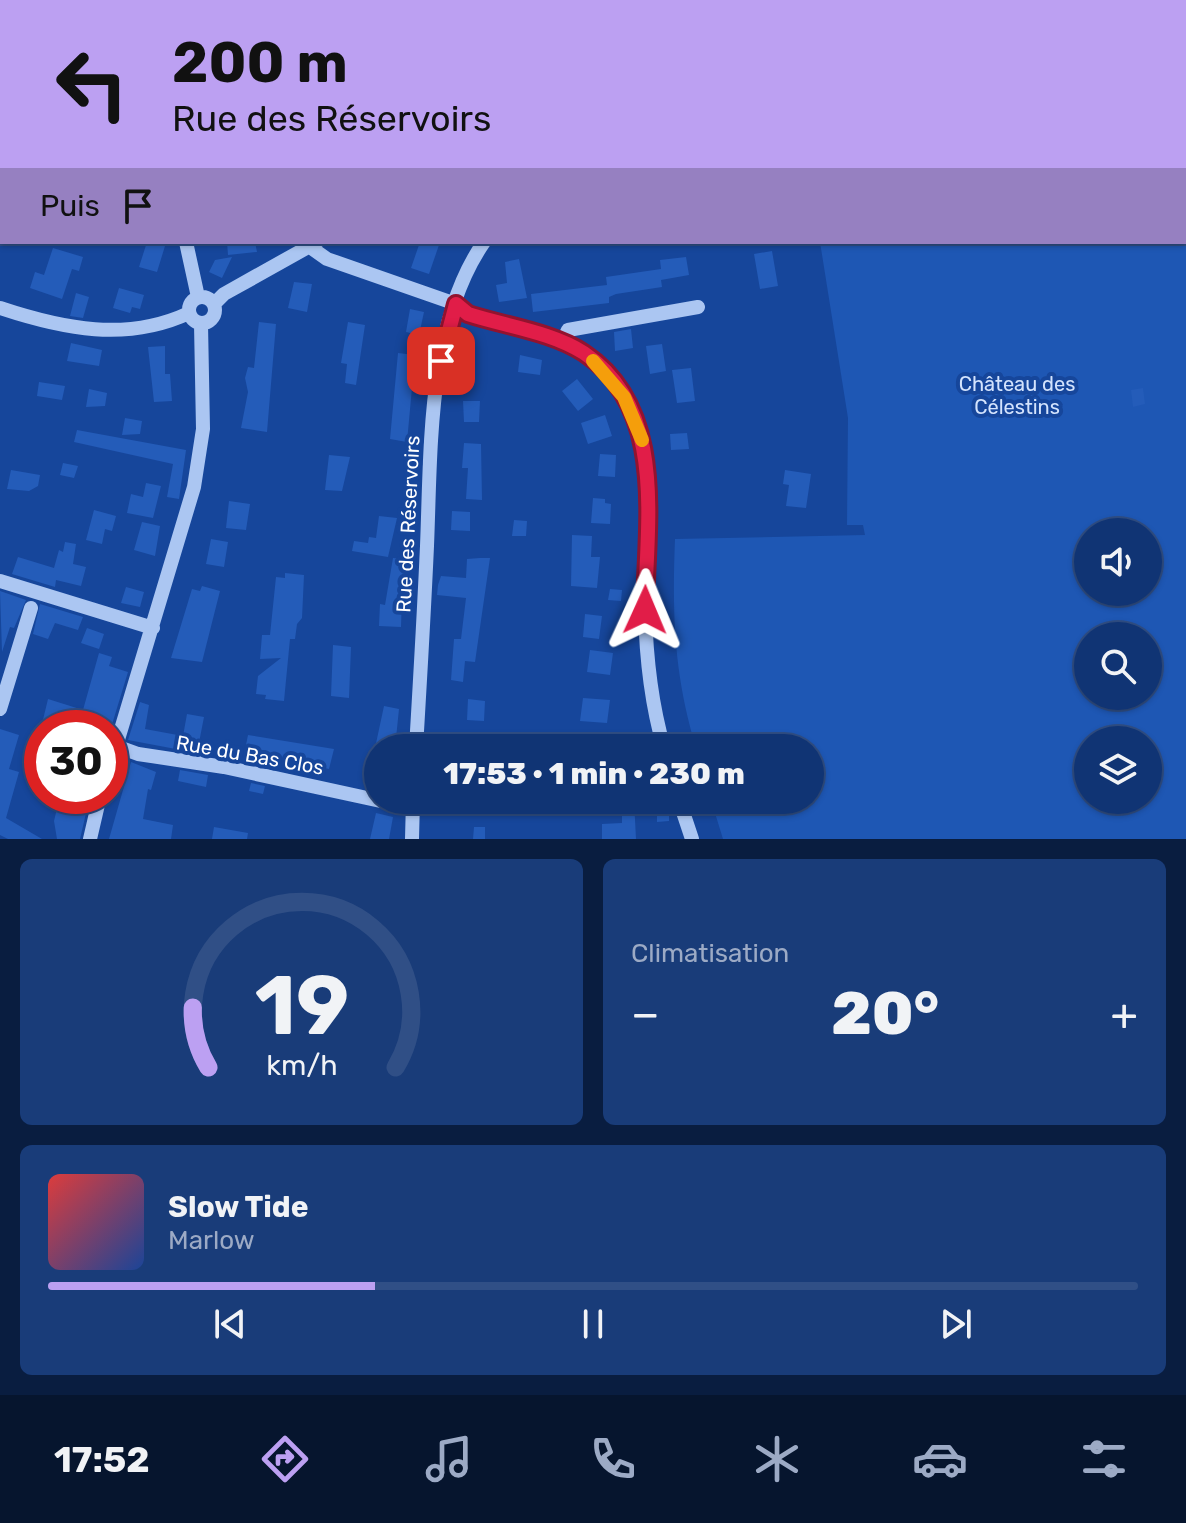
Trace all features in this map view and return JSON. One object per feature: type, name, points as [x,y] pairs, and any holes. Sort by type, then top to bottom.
[{"type":"street","points":[[186,244],[198,297]]},
{"type":"street","points":[[201,324],[212,320],[214,304],[224,294],[314,244],[327,259],[456,304],[468,314],[562,343],[584,353],[610,378],[639,428],[647,458],[645,610],[652,705],[660,734]]},
{"type":"street","name":"Rue des Réservoirs","points":[[417,734],[434,390],[456,304],[483,244]]},
{"type":"street","points":[[189,313],[191,303],[198,297],[208,297],[214,304]]},
{"type":"street","points":[[562,343],[568,330],[698,307]]},
{"type":"street","points":[[0,308],[91,332],[145,329],[189,313]]},
{"type":"street","points":[[127,710],[194,487],[203,429],[201,324],[189,313]]},
{"type":"street","points":[[0,581],[33,600],[153,628]]},
{"type":"street","points":[[0,709],[33,600]]},
{"type":"street","name":"Rue du Bas Clos","points":[[128,750],[364,794]]},
{"type":"street","points":[[90,839],[96,814]]},
{"type":"street","points":[[412,839],[413,814]]},
{"type":"street","points":[[684,814],[692,839]]},
{"type":"green space","name":"Château des Célestins","points":[[820,244],[1186,244],[1186,839],[723,839],[715,814],[824,814],[824,734],[692,734],[676,645],[675,539],[865,535],[863,525],[847,525],[848,418]]},
{"type":"building","points":[[146,244],[165,246],[157,272],[139,267]]},
{"type":"building","points":[[227,244],[255,244],[257,252],[228,255]]},
{"type":"building","points":[[419,244],[439,244],[429,274],[411,268]]},
{"type":"building","points":[[53,248],[83,257],[79,271],[72,269],[62,299],[30,288],[35,272],[44,275]]},
{"type":"building","points":[[772,251],[778,286],[760,289],[754,254]]},
{"type":"building","points":[[232,257],[222,278],[209,272],[215,260]]},
{"type":"building","points":[[686,257],[689,275],[661,280],[662,287],[616,294],[609,297],[609,303],[533,312],[531,294],[607,285],[606,277],[661,269],[660,260]]},
{"type":"building","points":[[519,259],[527,298],[499,302],[496,285],[507,283],[505,262]]},
{"type":"building","points":[[294,282],[312,284],[307,312],[288,308]]},
{"type":"building","points":[[119,288],[144,295],[140,309],[132,307],[130,313],[113,308]]},
{"type":"building","points":[[76,293],[89,297],[83,318],[70,316]]},
{"type":"building","points":[[410,309],[424,312],[419,335],[406,332]]},
{"type":"building","points":[[259,322],[276,324],[267,432],[241,428],[248,392],[245,378],[248,367],[254,368]]},
{"type":"building","points":[[348,322],[365,325],[356,385],[345,383],[347,364],[341,363]]},
{"type":"building","points":[[631,329],[633,348],[615,351],[614,332]]},
{"type":"building","points":[[71,343],[102,350],[99,366],[67,361]]},
{"type":"building","points":[[662,344],[666,371],[650,374],[646,346]]},
{"type":"building","points":[[165,346],[165,374],[170,374],[172,401],[154,402],[148,347]]},
{"type":"building","points":[[398,353],[415,355],[407,442],[390,439]]},
{"type":"building","points":[[520,355],[542,360],[540,375],[518,372]]},
{"type":"building","points":[[691,368],[695,401],[677,403],[672,370]]},
{"type":"building","points":[[577,379],[593,399],[578,411],[562,391]]},
{"type":"building","points":[[39,382],[65,386],[62,400],[37,396]]},
{"type":"building","points":[[1143,388],[1145,404],[1133,407],[1131,390]]},
{"type":"building","points":[[89,389],[107,393],[105,406],[86,407]]},
{"type":"building","points":[[463,401],[480,401],[479,422],[464,422]]},
{"type":"building","points":[[605,415],[612,436],[588,444],[581,423]]},
{"type":"building","points":[[125,418],[142,421],[140,434],[122,435]]},
{"type":"building","points":[[77,430],[186,450],[179,499],[167,497],[173,464],[74,442]]},
{"type":"building","points":[[687,433],[689,449],[671,450],[670,434]]},
{"type":"building","points":[[464,443],[481,444],[482,500],[466,499],[468,468],[462,468]]},
{"type":"building","points":[[600,454],[616,455],[615,477],[598,476]]},
{"type":"building","points":[[329,455],[350,457],[342,491],[325,490]]},
{"type":"building","points":[[63,463],[78,466],[74,478],[60,475]]},
{"type":"building","points":[[11,470],[40,475],[38,486],[29,491],[7,489]]},
{"type":"building","points":[[785,470],[811,474],[806,508],[786,506],[789,485],[783,484]]},
{"type":"building","points":[[146,483],[161,486],[153,518],[127,513],[131,494],[143,497]]},
{"type":"building","points":[[593,498],[605,499],[605,503],[611,504],[610,524],[591,523]]},
{"type":"building","points":[[229,501],[250,504],[246,530],[226,528]]},
{"type":"building","points":[[94,510],[116,516],[112,531],[105,529],[102,544],[86,540]]},
{"type":"building","points":[[452,511],[470,512],[470,531],[451,530]]},
{"type":"building","points":[[379,516],[397,518],[388,557],[352,551],[354,541],[368,543],[369,537],[376,538]]},
{"type":"building","points":[[514,520],[527,521],[526,536],[512,536]]},
{"type":"building","points":[[142,522],[160,526],[155,556],[134,550]]},
{"type":"building","points":[[572,535],[592,536],[591,557],[600,557],[597,588],[571,586]]},
{"type":"building","points":[[211,539],[228,542],[224,567],[206,564]]},
{"type":"building","points":[[65,542],[76,544],[73,564],[86,567],[81,586],[56,580],[55,587],[12,574],[18,557],[54,568],[59,550],[63,552]]},
{"type":"building","points":[[393,558],[411,560],[406,594],[402,594],[401,627],[379,626],[380,604],[385,605]]},
{"type":"building","points":[[490,558],[475,662],[465,661],[463,682],[451,680],[454,639],[461,639],[466,598],[437,595],[438,585],[441,576],[466,578],[467,559]]},
{"type":"building","points":[[285,573],[304,575],[302,618],[297,624],[295,639],[290,639],[284,701],[265,699],[266,695],[256,694],[258,676],[281,658],[260,659],[262,635],[270,635],[276,577],[285,578]]},
{"type":"building","points":[[202,586],[220,591],[202,662],[171,658],[192,589],[200,591]]},
{"type":"building","points":[[126,587],[144,592],[140,607],[121,603]]},
{"type":"building","points":[[610,589],[622,590],[621,601],[608,600]]},
{"type":"building","points":[[0,591],[26,600],[14,628],[10,627],[2,652]]},
{"type":"building","points":[[40,604],[83,617],[78,630],[55,623],[48,639],[33,634]]},
{"type":"building","points":[[585,614],[602,616],[599,639],[583,637]]},
{"type":"building","points":[[87,628],[104,634],[99,649],[81,643]]},
{"type":"building","points":[[333,645],[351,647],[349,698],[331,696]]},
{"type":"building","points":[[590,650],[613,653],[610,675],[587,672]]},
{"type":"building","points":[[99,653],[112,657],[109,666],[128,672],[116,710],[83,710]]},
{"type":"building","points":[[583,698],[610,700],[607,723],[580,721]]},
{"type":"building","points":[[48,699],[83,710],[45,710]]},
{"type":"building","points":[[468,699],[485,701],[484,721],[467,720]]},
{"type":"building","points":[[140,702],[149,705],[145,729],[183,736],[187,714],[204,717],[197,753],[128,740]]},
{"type":"building","points":[[384,706],[399,709],[396,734],[378,734]]},
{"type":"building","points":[[0,729],[19,735],[9,769],[19,772],[6,818],[42,839],[8,839],[0,835]]},
{"type":"building","points":[[248,735],[334,749],[329,769],[245,750]]},
{"type":"building","points":[[131,762],[156,772],[151,790],[148,789],[143,819],[173,825],[171,839],[109,839],[116,814],[128,814]]},
{"type":"building","points":[[180,770],[208,775],[206,787],[178,781]]},
{"type":"building","points":[[251,783],[265,786],[263,794],[249,791]]},
{"type":"building","points":[[56,814],[86,814],[80,839],[57,839]]},
{"type":"building","points":[[376,814],[393,817],[389,839],[370,839]]},
{"type":"building","points":[[622,814],[635,814],[636,839],[602,839],[602,824],[622,823]]},
{"type":"building","points":[[657,814],[669,814],[669,821],[657,822]]},
{"type":"building","points":[[214,827],[248,833],[247,839],[212,839]]},
{"type":"building","points":[[474,827],[485,827],[485,839],[473,839]]},
{"type":"slow traffic","points":[[593,361],[624,397],[642,440]]},
{"type":"route","points":[[441,361],[456,304],[468,314],[562,343],[584,353],[610,378],[624,397],[639,428],[647,458],[645,610]]}]
